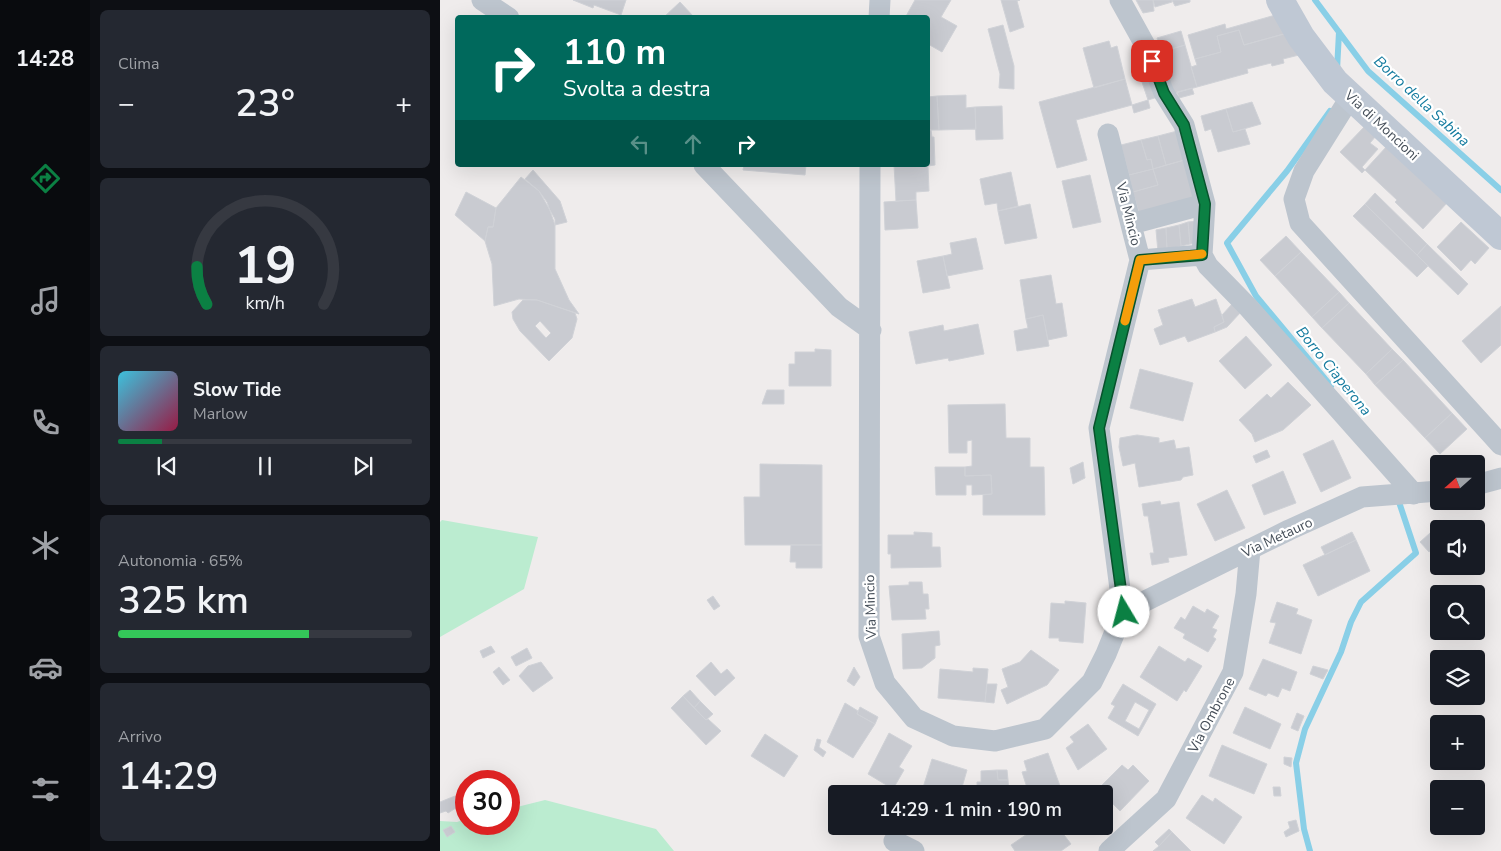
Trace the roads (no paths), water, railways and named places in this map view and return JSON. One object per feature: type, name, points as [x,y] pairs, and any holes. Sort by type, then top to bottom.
[{"type":"street","points":[[482,0],[504,15]]},
{"type":"street","points":[[879,15],[880,0]]},
{"type":"street","points":[[1120,0],[1145,45],[1164,93],[1184,125],[1205,204],[1202,255],[1208,266],[1254,314],[1403,495]]},
{"type":"street","name":"Via di Moncioni","points":[[1280,0],[1301,36],[1335,82],[1501,236]]},
{"type":"street","points":[[1350,96],[1304,171],[1294,199],[1300,223],[1501,445]]},
{"type":"street","name":"Via Mincio","points":[[870,167],[869,636],[885,682],[914,718],[953,736],[995,741],[1045,729],[1092,682],[1124,612],[1099,428],[1140,260],[1108,134]]},
{"type":"street","points":[[706,167],[839,307],[871,330]]},
{"type":"street","points":[[1131,224],[1205,204]]},
{"type":"street","points":[[1140,260],[1202,255]]},
{"type":"street","points":[[1485,482],[1501,478]]},
{"type":"street","name":"Via Metauro","points":[[1124,612],[1250,549],[1362,498],[1430,492]]},
{"type":"street","name":"Via Ombrone","points":[[1109,851],[1166,799],[1233,672],[1246,594],[1250,549]]},
{"type":"street","points":[[894,841],[914,851]]},
{"type":"waterway","name":"Borro della Sabina","points":[[1315,0],[1368,71],[1501,190]]},
{"type":"waterway","name":"Borro Ciaperona","points":[[1337,70],[1339,32]]},
{"type":"waterway","name":"Borro Ciaperona","points":[[1330,111],[1287,171],[1227,243],[1256,296],[1331,386]]},
{"type":"waterway","name":"Borro Ciaperona","points":[[1310,851],[1304,829],[1296,763],[1305,729],[1341,652],[1351,622],[1361,602],[1416,553],[1398,499]]}]
